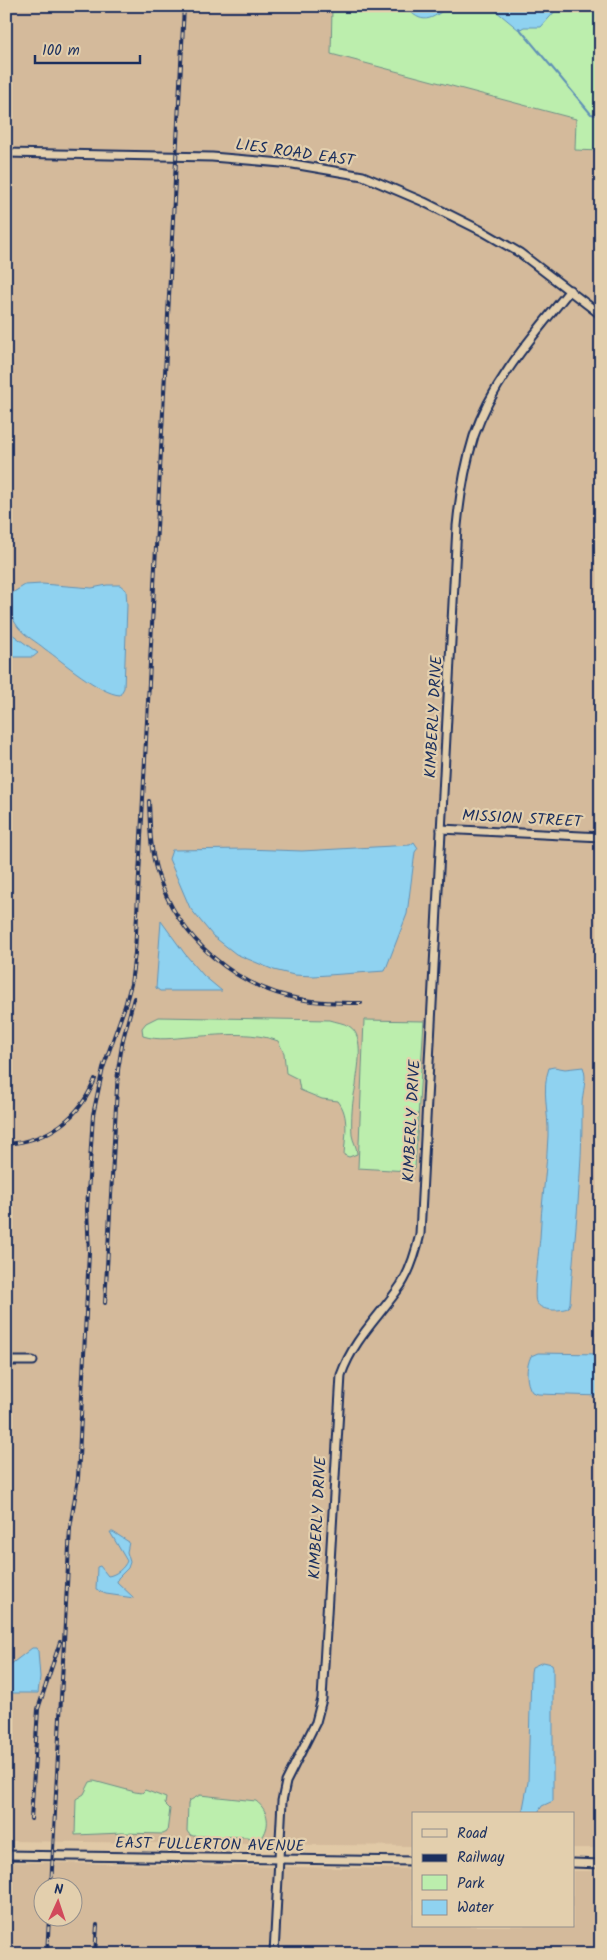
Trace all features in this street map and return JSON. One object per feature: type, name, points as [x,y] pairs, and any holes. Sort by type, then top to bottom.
[{"type":"street","name":"LIES ROAD EAST","points":[[6,154],[212,157],[293,164],[363,176],[424,202],[482,231],[520,253],[601,315]]},
{"type":"street","name":"KIMBERLY DRIVE","points":[[274,1954],[282,1801],[286,1782],[316,1722],[322,1699],[341,1374],[347,1358],[358,1339],[402,1284],[414,1257],[420,1234],[457,526],[462,484],[474,435],[498,386],[524,348],[570,290]]},
{"type":"street","name":"MISSION STREET","points":[[441,829],[601,837]]},
{"type":"street","points":[[6,1361],[33,1361]]},
{"type":"street","name":"EAST FULLERTON AVENUE","points":[[6,1856],[412,1861]]},
{"type":"street","points":[[574,1864],[601,1864]]},
{"type":"shaded area","points":[[6,6],[332,8],[331,54],[576,119],[575,150],[601,152],[601,1848],[574,1848],[574,1812],[412,1812],[412,1846],[6,1841]]},
{"type":"shaded area","points":[[6,1862],[412,1869],[412,1928],[574,1928],[574,1871],[601,1871],[601,1954],[6,1954]]},
{"type":"green space","points":[[308,6],[599,6],[601,151],[575,150],[576,119],[331,54],[332,8]]},
{"type":"green space","points":[[158,1017],[330,1020],[349,1026],[354,1031],[359,1045],[359,1063],[352,1123],[352,1135],[357,1154],[349,1157],[344,1155],[345,1120],[342,1107],[338,1101],[322,1099],[300,1090],[298,1079],[286,1073],[284,1053],[278,1041],[246,1035],[166,1039],[143,1036],[142,1028],[146,1023]]},
{"type":"green space","points":[[364,1020],[424,1021],[415,1168],[408,1171],[358,1168]]},
{"type":"green space","points":[[94,1781],[135,1792],[142,1793],[145,1790],[166,1798],[165,1804],[170,1809],[167,1832],[163,1834],[75,1835],[76,1799],[84,1794],[90,1782]]},
{"type":"green space","points":[[200,1795],[256,1801],[264,1809],[267,1819],[266,1829],[261,1839],[193,1836],[189,1834],[187,1831],[188,1804],[189,1801]]},
{"type":"water","points":[[405,6],[449,6],[437,15],[427,19],[417,16]]},
{"type":"water","points":[[490,6],[557,6],[557,9],[541,27],[524,27],[519,30]]},
{"type":"water","points":[[42,584],[92,588],[120,585],[126,590],[124,688],[120,695],[102,689],[81,676],[28,636],[13,620],[10,612],[9,595],[25,585]]},
{"type":"water","points":[[6,625],[12,634],[38,653],[33,657],[6,657]]},
{"type":"water","points":[[414,842],[418,848],[415,852],[407,914],[385,971],[314,976],[294,975],[274,970],[236,954],[213,936],[190,908],[169,859],[172,850],[245,849],[302,851],[410,845]]},
{"type":"water","points":[[161,921],[204,976],[222,991],[160,991],[156,988]]},
{"type":"water","points":[[583,1067],[585,1076],[582,1100],[580,1179],[570,1303],[568,1308],[560,1310],[542,1308],[535,1298],[547,1149],[546,1085],[549,1068],[565,1069]]},
{"type":"water","points":[[538,1353],[601,1354],[601,1396],[538,1394],[532,1392],[528,1384],[527,1370],[531,1356]]},
{"type":"water","points":[[110,1532],[129,1542],[127,1552],[130,1562],[128,1568],[118,1578],[117,1582],[134,1598],[106,1594],[96,1590],[97,1567],[100,1566],[108,1576],[119,1571],[127,1561]]},
{"type":"water","points":[[32,1648],[36,1648],[38,1651],[40,1677],[38,1693],[6,1693],[6,1668]]},
{"type":"water","points":[[543,1662],[552,1664],[553,1668],[553,1801],[542,1806],[538,1812],[522,1812],[528,1782],[532,1667]]},
{"type":"waterway","points":[[519,28],[591,114],[601,116]]},
{"type":"railway","points":[[52,1878],[70,1528],[78,1478],[89,1252],[87,1209],[93,1115],[103,1068],[131,984],[135,953],[184,6]]},
{"type":"railway","points":[[149,801],[153,855],[157,872],[179,919],[213,957],[233,972],[256,985],[280,994],[312,1001],[361,1003]]},
{"type":"railway","points":[[105,1303],[118,1070],[123,1039],[134,998]]},
{"type":"railway","points":[[6,1144],[36,1138],[61,1125],[81,1105],[95,1079]]},
{"type":"railway","points":[[31,1819],[38,1709],[60,1642]]},
{"type":"railway","points":[[95,1954],[97,1925]]},
{"type":"railway","points":[[47,1954],[48,1928]]}]
